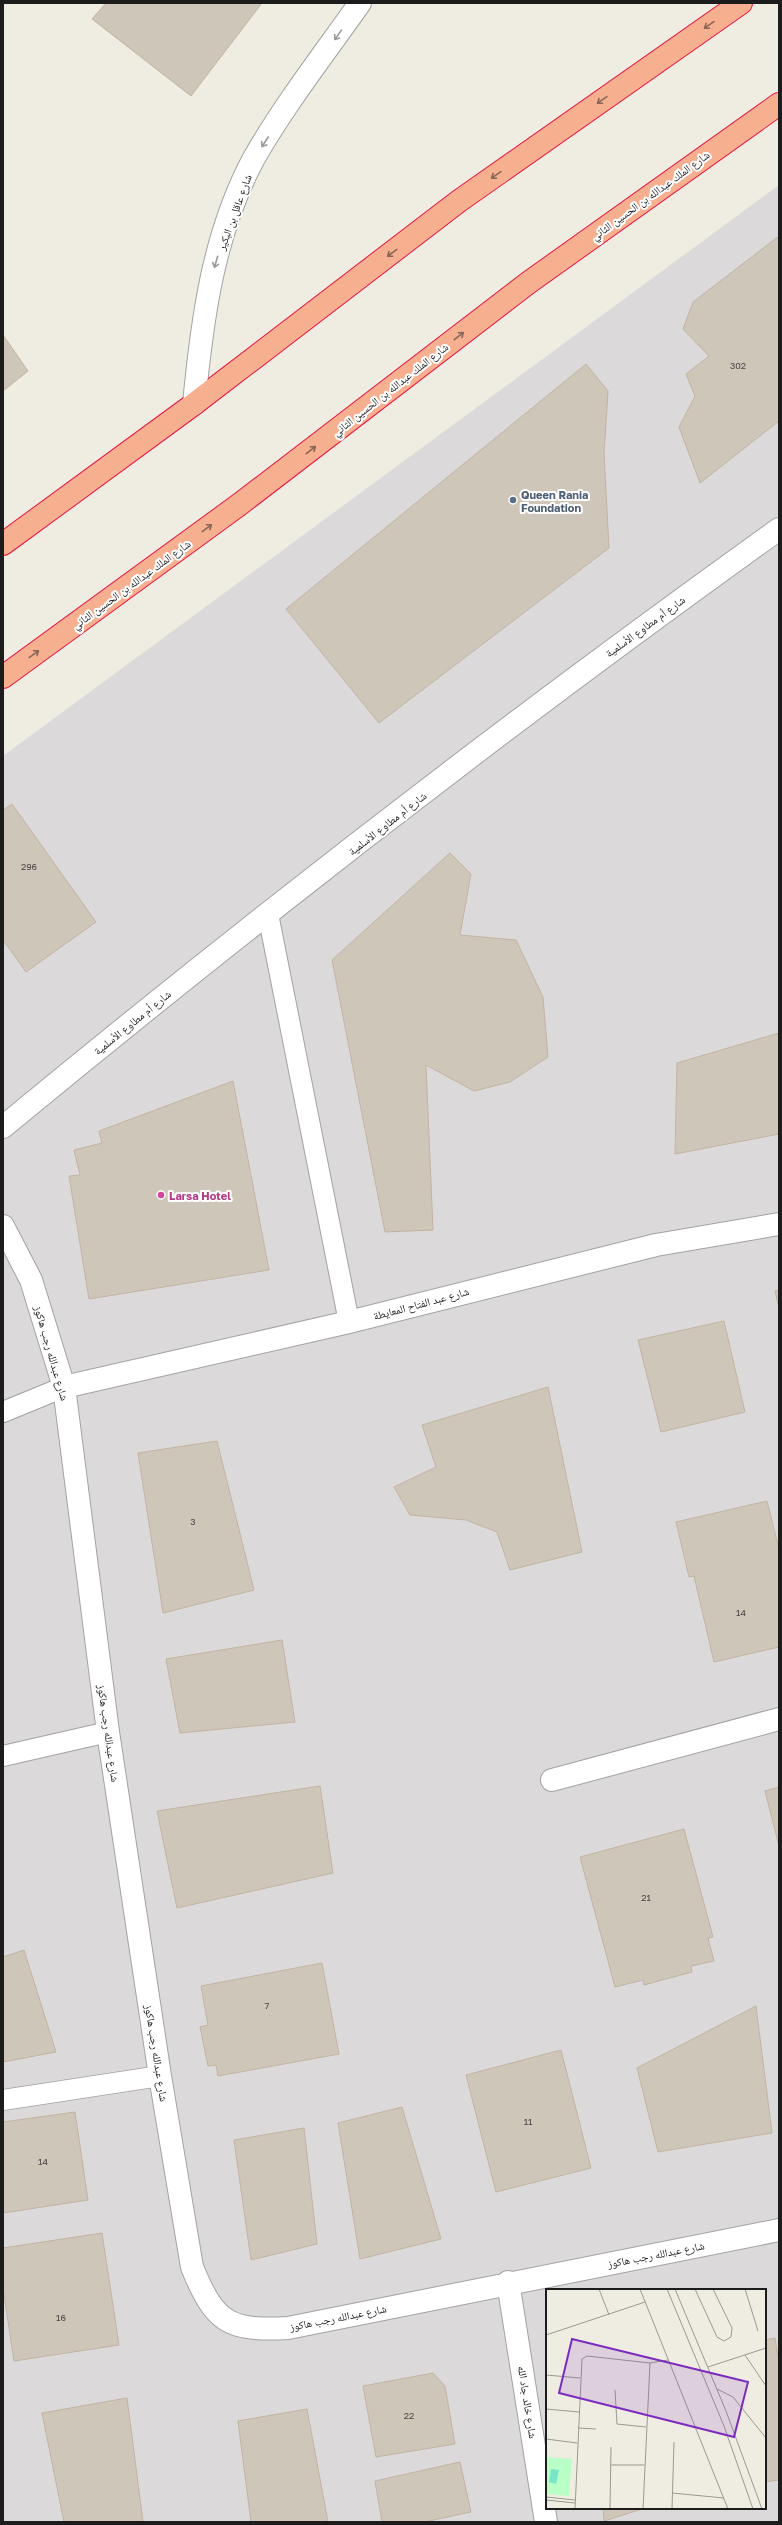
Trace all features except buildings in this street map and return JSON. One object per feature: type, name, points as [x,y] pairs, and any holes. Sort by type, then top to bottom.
[{"type":"highway","points":[[3,544],[194,404],[459,201],[741,3]]},
{"type":"highway","name":"شارع الملك عبدالله بن الحسين الثاني","points":[[3,677],[240,504],[528,283],[779,104]]},
{"type":"street","name":"شارع عاقل بن البكير","points":[[194,404],[202,324],[209,284],[239,190],[258,152],[360,3]]},
{"type":"street","name":"شارع أم مطاوع الأسلمية","points":[[3,1127],[118,1032],[268,914],[588,668],[779,529]]},
{"type":"street","name":"شارع عبد الفتاح المعايطة","points":[[64,1387],[349,1322],[656,1245],[779,1224]]},
{"type":"street","name":"شارع عبدالله رجب هاكوز","points":[[3,1226],[31,1280],[64,1387],[108,1732],[160,2076],[192,2267],[204,2297],[219,2315],[241,2327],[256,2329],[288,2328],[508,2282],[779,2230]]},
{"type":"street","points":[[552,1780],[664,1749],[779,1720]]},
{"type":"street","name":"شارع خالد جاد الله","points":[[508,2282],[546,2522]]},
{"type":"lane","points":[[268,914],[349,1322]]},
{"type":"lane","points":[[3,1412],[64,1387]]},
{"type":"lane","points":[[3,1756],[108,1732]]},
{"type":"lane","points":[[3,2100],[160,2076]]},
{"type":"shaded area","points":[[779,185],[779,2522],[3,2522],[3,756]]},
{"type":"place","name":"Queen Rania Foundation","points":[[513,500]]},
{"type":"place","name":"Larsa Hotel","points":[[161,1195]]}]
